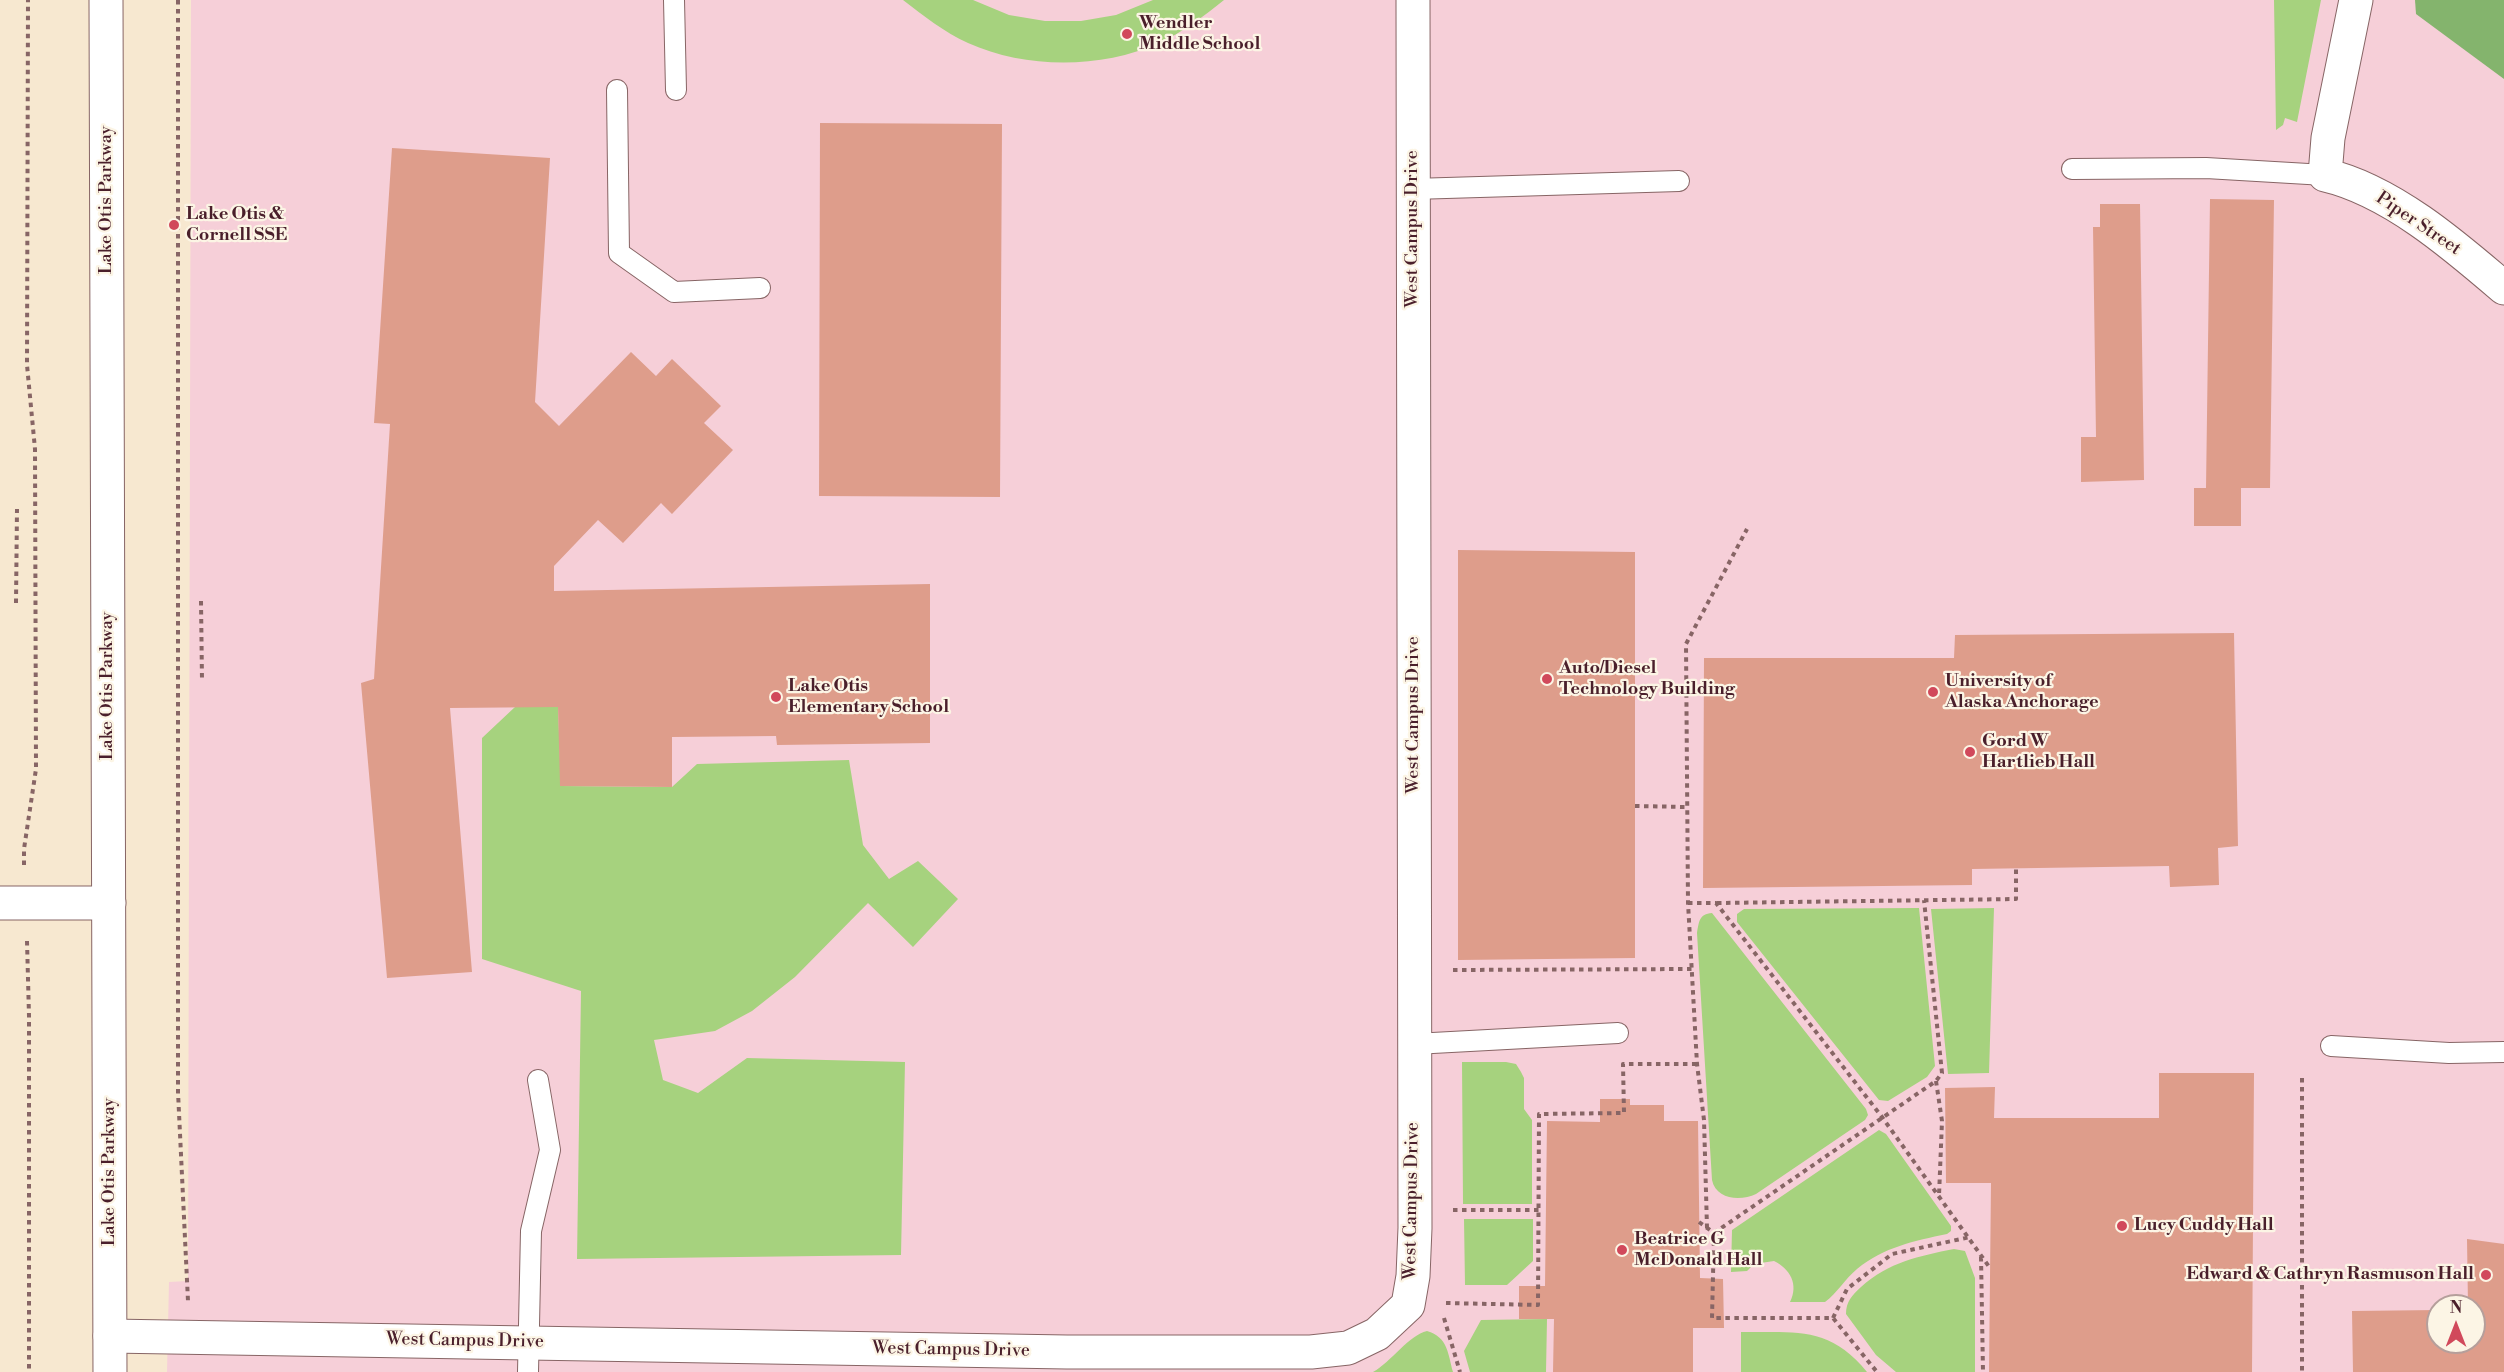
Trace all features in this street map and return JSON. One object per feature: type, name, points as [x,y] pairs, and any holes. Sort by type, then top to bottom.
[{"type":"street","name":"Lake Otis Parkway","points":[[106,0],[110,1372]]},
{"type":"street","name":"West Campus Drive","points":[[110,1336],[529,1357],[1067,1362],[1311,1352],[1348,1348],[1377,1334],[1408,1305],[1413,1276],[1415,1228],[1413,0]]},
{"type":"street","points":[[2325,175],[2328,138],[2356,0]]},
{"type":"street","name":"Piper Street","points":[[2325,175],[2349,181],[2420,222],[2449,241],[2504,288]]},
{"type":"street","points":[[13,903],[109,903]]},
{"type":"lane","points":[[674,0],[676,90]]},
{"type":"lane","points":[[617,90],[619,253],[675,292],[760,288]]},
{"type":"lane","points":[[2072,169],[2206,168],[2325,175]]},
{"type":"lane","points":[[1413,189],[1679,181]]},
{"type":"lane","points":[[1414,1044],[1618,1033]]},
{"type":"lane","points":[[2331,1046],[2449,1053],[2504,1052]]},
{"type":"lane","points":[[529,1357],[531,1231],[550,1150],[538,1080]]},
{"type":"path","points":[[28,0],[27,365],[35,449],[36,769],[13,903],[29,1016],[29,1372]]},
{"type":"path","points":[[178,0],[178,1092],[188,1307]]},
{"type":"path","points":[[16,509],[16,603]]},
{"type":"path","points":[[1707,1228],[1704,1120],[1698,1064],[1689,903],[1686,807],[1686,644],[1747,529]]},
{"type":"path","points":[[201,602],[202,680]]},
{"type":"path","points":[[1635,806],[1686,807]]},
{"type":"path","points":[[1689,903],[2016,899],[2016,869]]},
{"type":"path","points":[[1714,1233],[1936,1081],[1942,1073],[1924,900]]},
{"type":"path","points":[[1716,903],[1882,1117],[1990,1268]]},
{"type":"path","points":[[1450,970],[1692,969]]},
{"type":"path","points":[[1439,1303],[1538,1305],[1539,1114],[1624,1113],[1623,1064],[1698,1064]]},
{"type":"path","points":[[2302,1078],[2302,1372]]},
{"type":"path","points":[[1936,1081],[1942,1121],[1939,1196]]},
{"type":"path","points":[[1453,1210],[1539,1210]]},
{"type":"path","points":[[1699,1222],[1714,1233]]},
{"type":"path","points":[[1714,1233],[1712,1318],[1833,1318]]},
{"type":"path","points":[[1833,1318],[1847,1289],[1892,1254],[1970,1238]]},
{"type":"path","points":[[1981,1256],[1983,1372]]},
{"type":"path","points":[[1442,1313],[1460,1372]]},
{"type":"path","points":[[1833,1318],[1877,1372]]},
{"type":"shaded area","points":[[191,0],[2504,0],[2504,1372],[167,1372],[169,1282],[188,1281]]},
{"type":"green space","points":[[903,0],[973,0],[1009,15],[1045,21],[1081,21],[1116,15],[1153,0],[1224,0],[1185,29],[1137,52],[1113,58],[1063,62],[1014,58],[990,52],[942,29]]},
{"type":"green space","points":[[2274,0],[2321,0],[2297,122],[2285,118],[2283,125],[2276,130]]},
{"type":"green space","points":[[2415,0],[2504,0],[2504,79],[2416,14]]},
{"type":"green space","points":[[515,707],[558,707],[561,786],[672,787],[697,764],[849,760],[863,845],[889,879],[918,861],[958,899],[913,947],[868,903],[795,977],[752,1011],[715,1031],[654,1040],[663,1080],[698,1093],[747,1058],[905,1062],[901,1255],[577,1259],[581,991],[482,959],[482,738]]},
{"type":"green space","points":[[1919,908],[1935,1066],[1927,1077],[1888,1101],[1879,1100],[1737,922],[1737,914],[1744,909]]},
{"type":"green space","points":[[1994,908],[1989,1073],[1948,1074],[1931,909]]},
{"type":"green space","points":[[1712,913],[1866,1109],[1868,1115],[1865,1120],[1756,1194],[1743,1198],[1730,1197],[1718,1192],[1712,1180],[1697,933],[1702,917]]},
{"type":"green space","points":[[1462,1062],[1516,1064],[1524,1078],[1524,1109],[1532,1120],[1532,1204],[1463,1204]]},
{"type":"green space","points":[[1879,1130],[1886,1134],[1951,1226],[1951,1231],[1900,1246],[1867,1261],[1825,1302],[1790,1302],[1794,1289],[1793,1283],[1785,1268],[1774,1261],[1754,1264],[1747,1271],[1731,1272],[1732,1230]]},
{"type":"green space","points":[[1464,1219],[1533,1219],[1533,1261],[1507,1285],[1465,1285]]},
{"type":"green space","points":[[1954,1249],[1965,1251],[1975,1278],[1975,1372],[1896,1372],[1876,1355],[1846,1314],[1848,1302],[1872,1278],[1894,1266],[1905,1261]]},
{"type":"green space","points":[[1547,1319],[1546,1372],[1470,1372],[1464,1351],[1481,1320]]},
{"type":"green space","points":[[1427,1331],[1439,1337],[1443,1342],[1453,1372],[1373,1372],[1407,1343]]},
{"type":"green space","points":[[1741,1332],[1795,1333],[1825,1339],[1853,1357],[1867,1372],[1741,1372]]},
{"type":"building","points":[[820,123],[1002,124],[1000,497],[819,496]]},
{"type":"building","name":"Lake Otis Elementary School","points":[[392,148],[550,158],[535,402],[559,426],[631,352],[656,376],[672,359],[721,406],[704,423],[733,450],[672,514],[661,503],[623,543],[598,520],[554,566],[554,591],[930,584],[930,743],[777,745],[776,736],[672,737],[672,787],[560,786],[558,707],[450,708],[472,972],[387,978],[361,683],[374,679],[390,424],[374,423]]},
{"type":"building","points":[[2210,199],[2274,200],[2270,488],[2241,488],[2241,526],[2194,526],[2194,488],[2206,488]]},
{"type":"building","points":[[2100,204],[2140,204],[2144,480],[2081,482],[2081,437],[2096,437],[2093,227],[2100,227]]},
{"type":"building","name":"Auto/Diesel Technology Building","points":[[1458,550],[1635,552],[1635,958],[1458,960]]},
{"type":"building","name":"Gord W Hartlieb Hall","points":[[2234,633],[2238,846],[2218,848],[2219,885],[2170,887],[2169,866],[1972,869],[1972,885],[1703,888],[1704,658],[1954,658],[1955,635]]},
{"type":"building","name":"Lucy Cuddy Hall","points":[[2159,1073],[2254,1073],[2252,1372],[1989,1372],[1991,1183],[1946,1183],[1945,1088],[1995,1087],[1994,1118],[2159,1118]]},
{"type":"building","name":"Beatrice G McDonald Hall","points":[[1600,1099],[1630,1099],[1630,1105],[1664,1105],[1664,1121],[1698,1121],[1700,1278],[1723,1279],[1724,1328],[1693,1328],[1693,1372],[1553,1372],[1554,1319],[1519,1319],[1519,1286],[1545,1286],[1547,1121],[1600,1122]]},
{"type":"building","name":"Edward & Cathryn Rasmuson Hall","points":[[2467,1239],[2504,1244],[2504,1372],[2353,1372],[2352,1311],[2426,1310],[2426,1354],[2486,1354],[2486,1294],[2468,1294]]},
{"type":"place","name":"Wendler Middle School","points":[[1127,34]]},
{"type":"place","name":"Lake Otis & Cornell SSE","points":[[174,225]]},
{"type":"place","name":"Auto/Diesel Technology Building","points":[[1547,679]]},
{"type":"place","name":"University of Alaska Anchorage","points":[[1933,692]]},
{"type":"place","name":"Lake Otis Elementary School","points":[[776,697]]},
{"type":"place","name":"Gord W Hartlieb Hall","points":[[1970,752]]},
{"type":"place","name":"Lucy Cuddy Hall","points":[[2122,1226]]},
{"type":"place","name":"Beatrice G McDonald Hall","points":[[1622,1250]]},
{"type":"place","name":"Edward & Cathryn Rasmuson Hall","points":[[2486,1275]]}]
